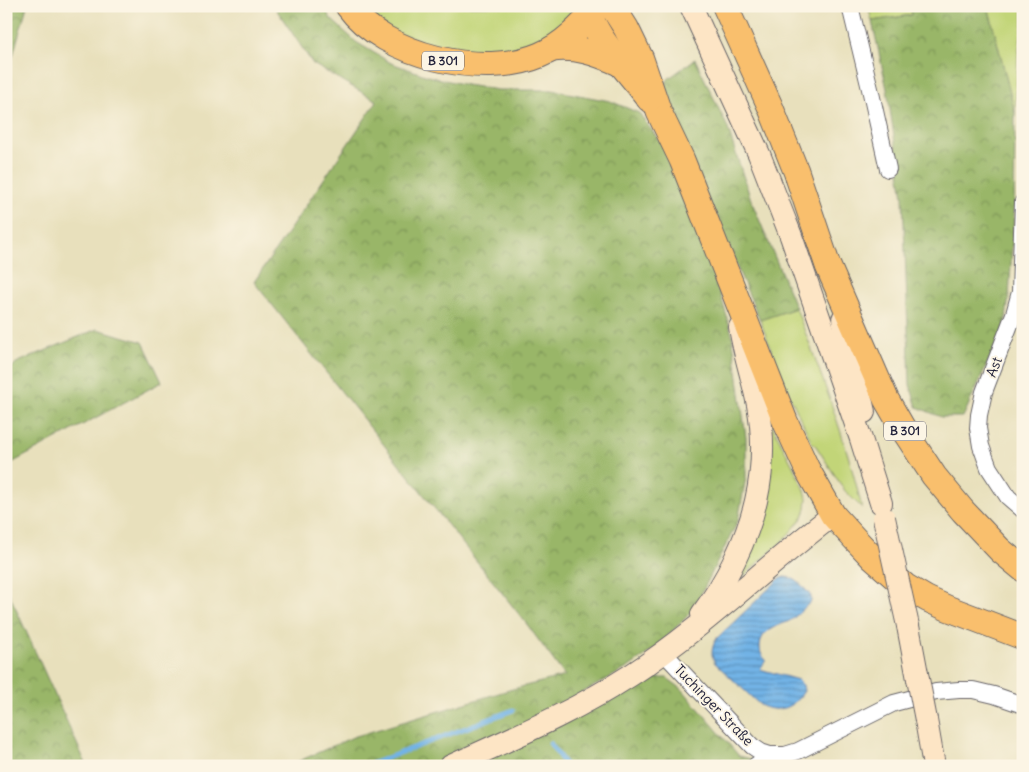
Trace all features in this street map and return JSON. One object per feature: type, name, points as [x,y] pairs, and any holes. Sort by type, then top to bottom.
[{"type":"main road","name":"B 301","points":[[348,6],[364,23],[395,43],[430,57],[468,64],[502,64],[539,56],[569,37],[600,10]]},
{"type":"main road","points":[[692,6],[759,154],[791,236],[858,431],[883,511],[908,626],[934,766]]},
{"type":"main road","name":"B 301","points":[[725,6],[770,106],[796,171],[828,266],[859,385],[883,511]]},
{"type":"main road","name":"B 301","points":[[600,10],[600,36],[619,63],[659,112]]},
{"type":"main road","name":"B 301","points":[[600,10],[626,28],[637,51],[659,112],[682,160],[785,421],[807,469],[833,515],[872,557],[905,586],[947,608],[1023,637]]},
{"type":"main road","name":"B 301","points":[[552,49],[571,48],[604,56],[619,63]]},
{"type":"main road","name":"B 301","points":[[828,266],[886,399],[905,432],[934,476],[963,511],[1000,550],[1023,569]]},
{"type":"main road","points":[[682,638],[703,612],[735,559],[746,534],[756,500],[761,468],[761,425],[754,385],[743,344],[738,301]]},
{"type":"main road","points":[[451,766],[589,701],[631,675],[682,638],[833,515]]},
{"type":"street","points":[[850,6],[888,169]]},
{"type":"street","name":"Ast","points":[[1023,202],[1020,292],[1014,314],[984,392],[978,428],[981,446],[989,468],[1008,497],[1023,510]]},
{"type":"street","name":"Tuchinger Straße","points":[[663,652],[745,740],[761,752],[770,755]]},
{"type":"street","points":[[756,766],[770,755],[785,755],[798,751],[894,703],[936,692],[973,690],[1023,705]]},
{"type":"green space","points":[[6,6],[27,6],[6,80]]},
{"type":"green space","points":[[274,6],[324,6],[331,19],[356,42],[391,63],[428,76],[498,90],[552,90],[610,101],[639,113],[664,147],[710,259],[732,334],[746,438],[746,477],[738,521],[693,610],[657,647],[629,667],[523,725],[440,766],[288,766],[353,737],[509,690],[565,676],[526,623],[254,282],[377,101],[313,64]]},
{"type":"green space","points":[[354,6],[583,6],[576,16],[546,38],[515,50],[483,53],[431,47],[400,37]]},
{"type":"green space","points":[[868,6],[910,6],[912,15],[872,21]]},
{"type":"green space","points":[[910,6],[988,6],[1015,113],[1014,215],[1009,296],[1005,325],[963,417],[941,417],[917,407],[910,385],[903,197],[887,89],[872,21],[912,15]]},
{"type":"green space","points":[[988,6],[1023,6],[1015,113]]},
{"type":"green space","points":[[695,59],[727,126],[751,200],[796,308],[760,320],[682,142],[664,87],[668,79]]},
{"type":"green space","points":[[796,308],[841,432],[862,508],[845,491],[816,446],[812,443],[785,386],[760,320]]},
{"type":"green space","points":[[97,329],[143,342],[162,382],[6,466],[6,374],[16,363]]},
{"type":"green space","points":[[771,423],[805,490],[807,498],[806,509],[803,517],[783,541],[733,585]]},
{"type":"green space","points":[[6,587],[87,766],[6,766]]},
{"type":"green space","points":[[649,678],[667,678],[682,689],[739,756],[779,766],[465,766],[613,699]]},
{"type":"water","points":[[789,577],[799,583],[811,596],[811,602],[793,619],[765,633],[760,651],[766,660],[760,669],[798,680],[803,685],[804,691],[795,702],[785,708],[773,709],[760,705],[715,663],[712,651],[716,639],[779,579]]},
{"type":"waterway","points":[[366,766],[513,710]]},
{"type":"waterway","points":[[550,743],[566,766]]}]
